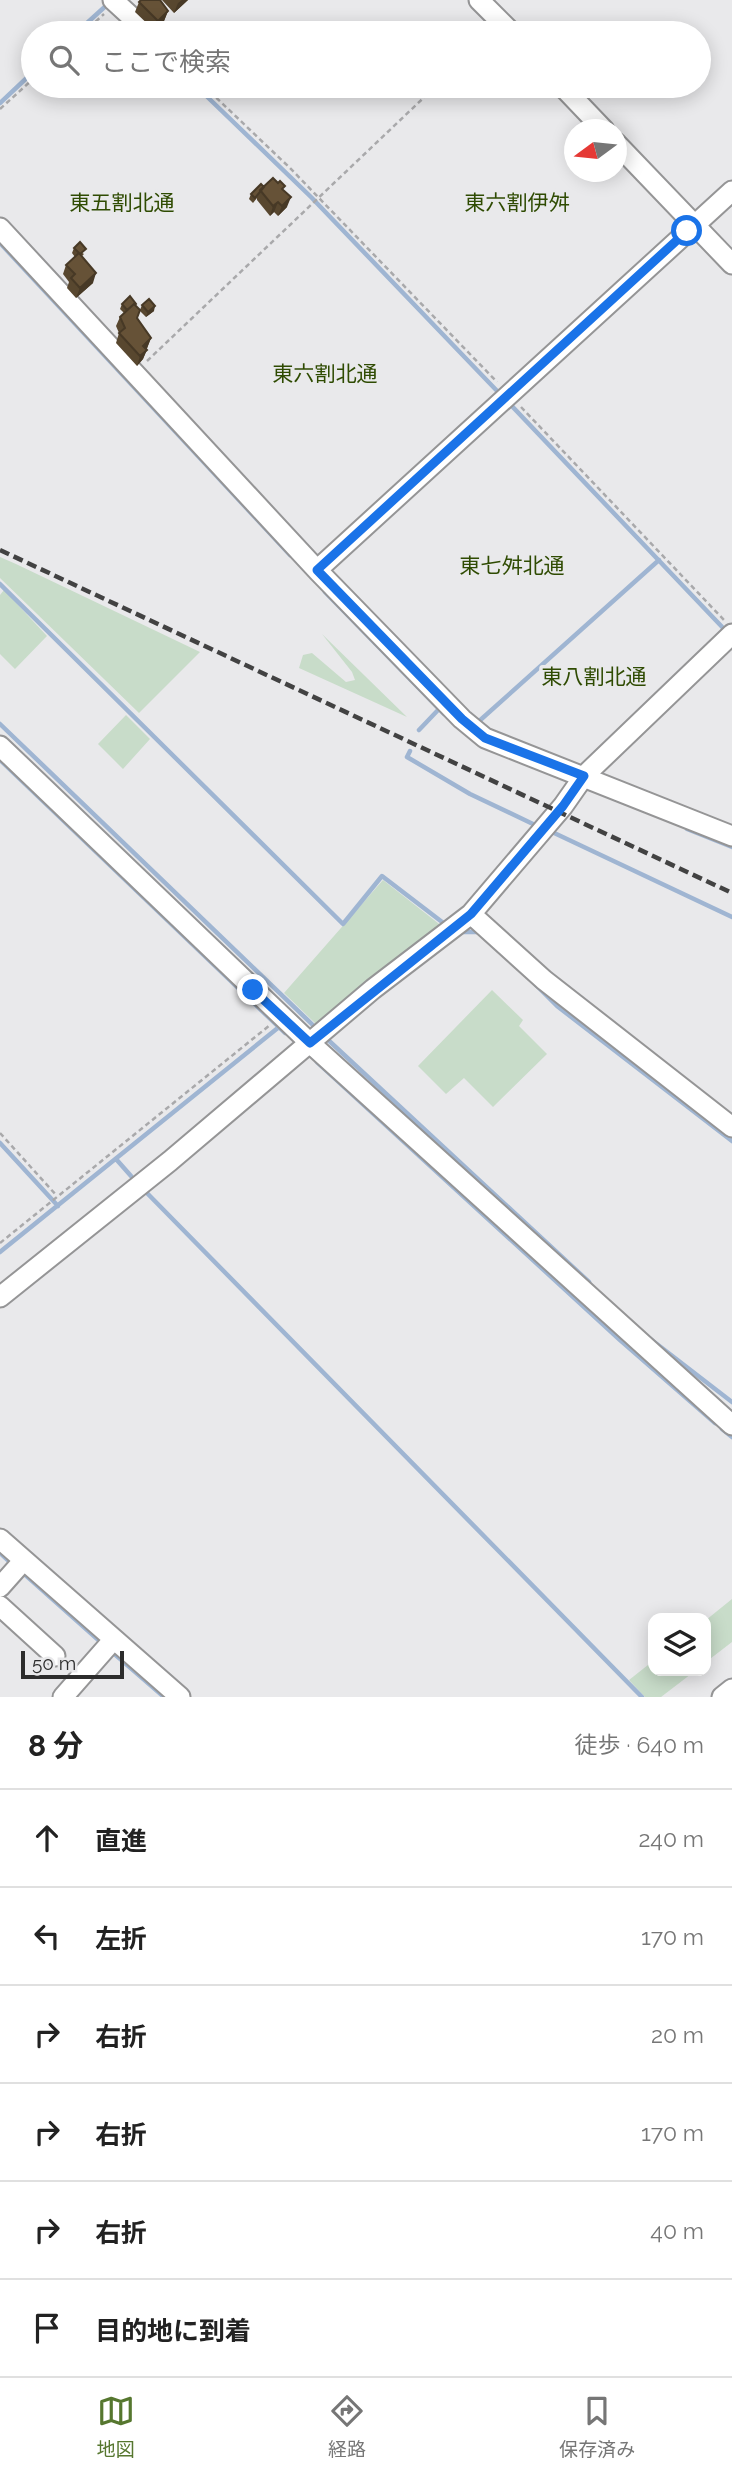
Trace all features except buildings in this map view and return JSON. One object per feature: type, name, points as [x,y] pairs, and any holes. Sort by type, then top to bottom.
[{"type":"street","points":[[479,0],[500,21]]},
{"type":"street","points":[[115,3],[135,21]]},
{"type":"street","points":[[573,98],[594,119]]},
{"type":"street","points":[[627,154],[691,228],[732,264]]},
{"type":"street","points":[[317,570],[732,191]]},
{"type":"street","points":[[0,228],[317,570],[462,719],[485,738],[580,781],[732,836]]},
{"type":"street","points":[[0,1297],[471,914],[560,809],[580,781],[732,634]]},
{"type":"street","points":[[0,746],[312,1042],[732,1425]]},
{"type":"street","points":[[471,914],[544,980],[732,1127]]},
{"type":"street","points":[[0,1539],[15,1571],[180,1697]]},
{"type":"street","points":[[0,1606],[55,1656]]},
{"type":"street","points":[[62,1697],[109,1644]]},
{"type":"street","points":[[722,1697],[732,1689]]},
{"type":"path","points":[[96,21],[115,3]]},
{"type":"path","points":[[0,109],[21,90]]},
{"type":"path","points":[[216,98],[318,198],[506,397],[732,628]]},
{"type":"path","points":[[134,373],[423,98]]},
{"type":"path","points":[[0,1243],[268,1027]]},
{"type":"path","points":[[0,1133],[56,1198]]},
{"type":"green space","points":[[0,557],[200,652],[139,713],[0,578]]},
{"type":"green space","points":[[4,590],[47,636],[15,669],[0,654],[0,595]]},
{"type":"green space","points":[[322,634],[407,717],[299,668],[303,655],[312,653],[346,682],[355,680],[352,672]]},
{"type":"green space","points":[[126,715],[150,739],[123,769],[98,744]]},
{"type":"green space","points":[[383,880],[443,927],[319,1027],[284,993]]},
{"type":"green space","points":[[492,990],[523,1020],[519,1026],[547,1054],[493,1107],[464,1078],[446,1094],[418,1066]]},
{"type":"green space","points":[[732,1599],[732,1642],[711,1658],[711,1616]]},
{"type":"green space","points":[[648,1665],[648,1676],[688,1676],[661,1697],[645,1697],[629,1680]]},
{"type":"waterway","points":[[89,21],[109,3]]},
{"type":"waterway","points":[[0,103],[21,83]]},
{"type":"waterway","points":[[208,98],[311,197],[500,394]]},
{"type":"waterway","points":[[0,243],[290,555]]},
{"type":"waterway","points":[[509,403],[725,630]]},
{"type":"waterway","points":[[477,723],[659,560]]},
{"type":"waterway","points":[[0,584],[343,924],[382,876],[446,925]]},
{"type":"waterway","points":[[325,592],[444,714]]},
{"type":"waterway","points":[[419,730],[439,709]]},
{"type":"waterway","points":[[0,724],[317,1029]]},
{"type":"waterway","points":[[410,751],[407,757],[470,794],[533,824]]},
{"type":"waterway","points":[[0,760],[285,1033]]},
{"type":"waterway","points":[[687,829],[732,847]]},
{"type":"waterway","points":[[550,831],[732,917]]},
{"type":"waterway","points":[[459,932],[478,932]]},
{"type":"waterway","points":[[536,985],[557,1006],[732,1141]]},
{"type":"waterway","points":[[0,1252],[279,1027]]},
{"type":"waterway","points":[[326,1038],[589,1282]]},
{"type":"waterway","points":[[317,1062],[620,1340],[715,1423]]},
{"type":"waterway","points":[[0,1143],[58,1206]]},
{"type":"waterway","points":[[116,1159],[131,1176]]},
{"type":"waterway","points":[[145,1191],[642,1697]]},
{"type":"waterway","points":[[649,1338],[732,1402]]},
{"type":"waterway","points":[[722,1429],[732,1437]]},
{"type":"waterway","points":[[0,1553],[12,1564]]},
{"type":"waterway","points":[[22,1572],[104,1645]]},
{"type":"waterway","points":[[111,1651],[164,1697]]},
{"type":"railway","points":[[0,550],[732,893]]},
{"type":"district","name":"東五割北通","points":[[122,203]]},
{"type":"district","name":"東六割伊舛","points":[[517,203]]},
{"type":"district","name":"東六割北通","points":[[325,374]]},
{"type":"district","name":"東七舛北通","points":[[512,566]]},
{"type":"district","name":"東八割北通","points":[[594,677]]},
{"type":"route","points":[[253,990],[310,1043],[373,989],[471,914],[563,806],[584,776],[485,738],[462,719],[317,570],[687,231]]}]
